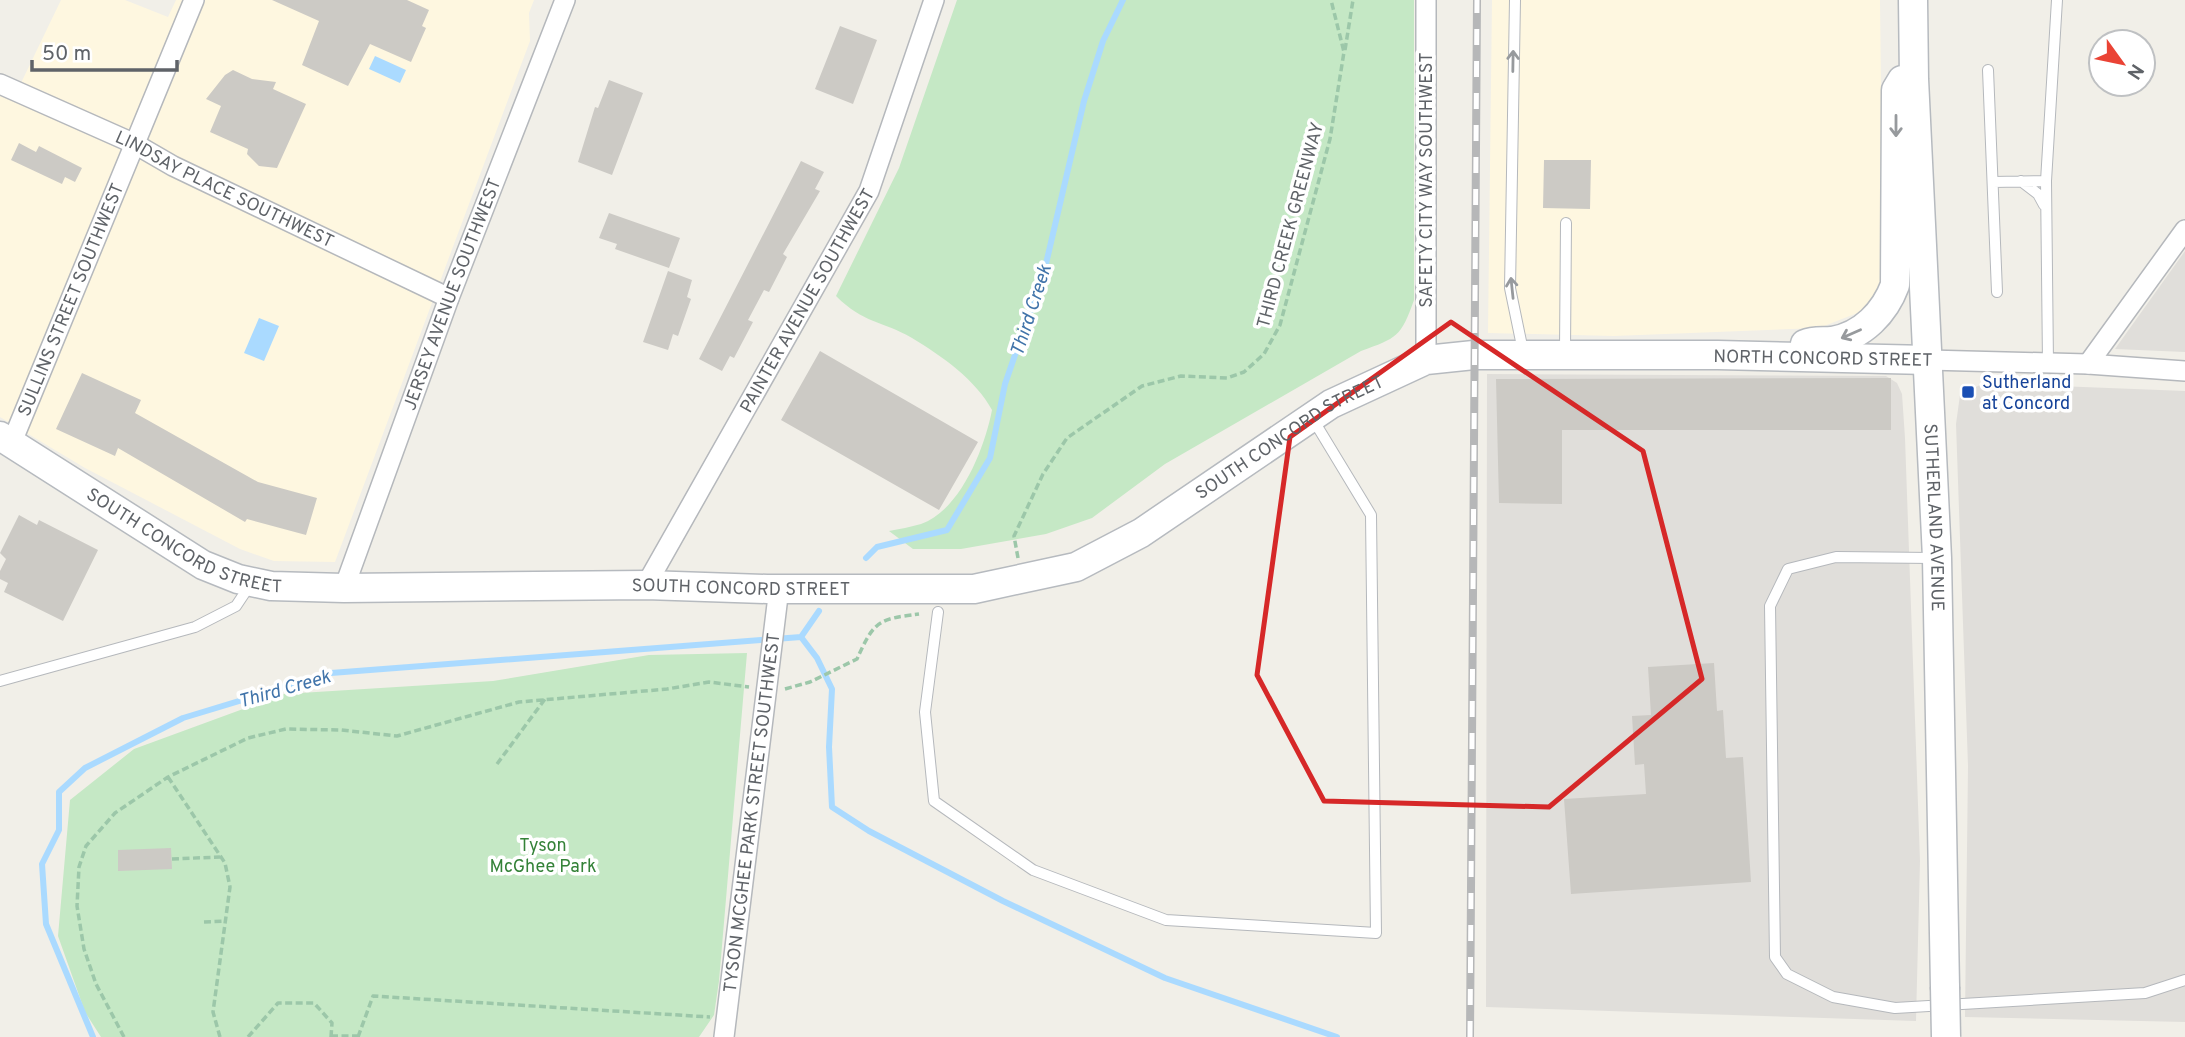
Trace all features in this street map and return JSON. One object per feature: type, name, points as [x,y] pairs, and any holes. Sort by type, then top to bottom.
[{"type":"street","name":"SULLINS STREET SOUTHWEST","points":[[6,439],[135,144],[194,0]]},
{"type":"street","name":"JERSEY AVENUE SOUTHWEST","points":[[344,588],[449,298],[565,0]]},
{"type":"street","name":"PAINTER AVENUE SOUTHWEST","points":[[646,585],[869,191],[934,0]]},
{"type":"street","name":"SAFETY CITY WAY SOUTHWEST","points":[[1426,0],[1426,360]]},
{"type":"street","name":"SUTHERLAND AVENUE","points":[[1913,0],[1913,63],[1937,558],[1946,1037]]},
{"type":"street","points":[[1780,357],[1810,341],[1834,341],[1854,333],[1876,317],[1891,295],[1898,268],[1896,90],[1913,63]]},
{"type":"street","name":"LINDSAY PLACE SOUTHWEST","points":[[0,85],[135,144],[197,178],[449,298]]},
{"type":"street","points":[[2088,364],[2185,230]]},
{"type":"street","name":"SOUTH CONCORD STREET","points":[[6,439],[203,565],[271,586],[344,588],[646,585],[974,589],[1076,567],[1141,533],[1331,404],[1426,360],[1461,355]]},
{"type":"street","name":"NORTH CONCORD STREET","points":[[1461,355],[1928,360],[2088,364],[2185,372]]},
{"type":"street","name":"TYSON MCGHEE PARK STREET SOUTHWEST","points":[[725,1028],[772,622],[779,588]]},
{"type":"lane","points":[[1515,0],[1510,288],[1524,355]]},
{"type":"lane","points":[[2048,363],[2046,181],[2057,0]]},
{"type":"lane","points":[[1988,69],[1997,292]]},
{"type":"lane","points":[[2020,181],[2038,194],[2046,208]]},
{"type":"lane","points":[[1993,182],[2046,181]]},
{"type":"lane","points":[[1565,355],[1566,223]]},
{"type":"lane","points":[[938,611],[925,712],[934,801],[1033,870],[1166,920],[1376,933],[1371,515],[1312,417]]},
{"type":"lane","points":[[1937,558],[1836,557],[1788,569],[1770,606],[1775,957],[1787,974],[1833,997],[1895,1008],[2145,993],[2185,980]]},
{"type":"lane","points":[[0,681],[195,626],[236,606],[253,582]]},
{"type":"path","name":"THIRD CREEK GREENWAY","points":[[1022,579],[1014,536],[1043,474],[1067,438],[1142,386],[1181,376],[1227,378],[1244,372],[1265,354],[1280,325],[1330,139],[1344,52],[1331,0]]},
{"type":"path","points":[[1344,52],[1353,0]]},
{"type":"path","points":[[124,1037],[96,984],[84,949],[76,906],[79,867],[86,846],[115,813],[168,777],[248,738],[286,729],[341,730],[397,736],[519,702],[667,689],[709,682],[790,690],[857,659],[870,630],[885,618],[938,611]]},
{"type":"path","points":[[497,764],[545,699]]},
{"type":"path","points":[[168,777],[220,857],[230,887],[214,1012],[220,1037]]},
{"type":"path","points":[[172,859],[220,857]]},
{"type":"path","points":[[204,922],[226,921]]},
{"type":"path","points":[[248,1037],[278,1003],[314,1003],[332,1023],[331,1036],[358,1036],[373,996],[725,1028]]},
{"type":"highlighted area","points":[[1451,322],[1643,451],[1702,679],[1549,807],[1324,801],[1257,675],[1290,437]]},
{"type":"shaded area","points":[[61,0],[125,0],[168,17],[176,0],[534,0],[529,13],[530,41],[335,562],[274,561],[240,549],[85,468],[0,417],[0,73],[21,83]]},
{"type":"shaded area","points":[[1492,0],[1880,0],[1881,291],[1865,310],[1819,328],[1614,336],[1488,333]]},
{"type":"shaded area","points":[[2185,251],[2185,352],[2115,349]]},
{"type":"shaded area","points":[[1487,374],[1886,376],[1897,383],[1902,394],[1905,438],[1920,861],[1916,1021],[1486,1007]]},
{"type":"shaded area","points":[[1984,383],[2185,391],[2185,1022],[1965,1017],[1968,766],[1956,424],[1960,395]]},
{"type":"green space","points":[[957,0],[1414,0],[1414,300],[1401,329],[1390,339],[1361,351],[1165,464],[1092,518],[1046,534],[961,549],[913,549],[889,531],[921,524],[935,517],[948,505],[959,492],[977,459],[992,410],[968,379],[946,361],[901,332],[855,312],[836,296],[899,168]]},
{"type":"green space","name":"Tyson McGhee Park","points":[[747,653],[719,981],[714,1015],[699,1037],[101,1037],[85,1012],[58,936],[70,800],[134,749],[284,694],[493,681],[649,655]]},
{"type":"water","points":[[375,56],[406,70],[400,83],[369,69]]},
{"type":"water","points":[[259,318],[279,326],[264,361],[244,353]]},
{"type":"building","points":[[272,0],[407,0],[429,10],[422,26],[426,28],[411,62],[370,44],[348,86],[302,65],[319,21]]},
{"type":"building","points":[[840,26],[877,40],[853,104],[815,89]]},
{"type":"building","points":[[233,70],[252,79],[276,82],[273,89],[306,104],[277,168],[259,166],[247,154],[248,149],[210,132],[221,106],[206,99],[225,75]]},
{"type":"building","points":[[609,80],[643,93],[612,175],[578,162],[595,107],[598,108]]},
{"type":"building","points":[[19,143],[36,152],[39,146],[82,168],[75,182],[65,177],[62,184],[11,160]]},
{"type":"building","points":[[1544,160],[1591,160],[1590,209],[1543,208]]},
{"type":"building","points":[[801,161],[824,172],[815,189],[820,191],[783,254],[787,257],[769,292],[764,290],[748,320],[753,322],[734,358],[730,356],[722,371],[699,359]]},
{"type":"building","points":[[609,213],[680,238],[669,268],[615,249],[617,244],[599,238]]},
{"type":"building","points":[[668,271],[692,280],[687,297],[691,299],[678,336],[673,334],[668,350],[643,342]]},
{"type":"building","points":[[820,351],[978,442],[939,510],[781,420]]},
{"type":"building","points":[[82,373],[141,400],[135,413],[258,482],[317,498],[306,535],[247,519],[245,522],[118,448],[115,456],[56,429]]},
{"type":"building","points":[[1891,378],[1891,430],[1562,430],[1562,504],[1499,503],[1496,379]]},
{"type":"building","points":[[19,515],[37,525],[39,520],[98,550],[63,621],[4,592],[8,583],[0,579],[0,571],[6,559],[0,553]]},
{"type":"building","points":[[1714,663],[1717,711],[1723,710],[1726,758],[1743,757],[1751,882],[1571,894],[1564,799],[1646,794],[1644,764],[1635,765],[1632,716],[1651,715],[1648,667]]},
{"type":"building","points":[[171,848],[172,869],[118,871],[118,850]]},
{"type":"waterway","name":"Third Creek","points":[[866,558],[877,547],[947,530],[990,458],[1005,384],[1045,268],[1084,101],[1103,41],[1123,0]]},
{"type":"waterway","name":"Third Creek","points":[[93,1037],[46,924],[42,864],[59,830],[59,792],[85,768],[183,718],[331,673],[801,637],[819,611]]},
{"type":"waterway","points":[[801,637],[817,658],[832,689],[829,747],[832,807],[869,831],[1003,901],[1165,978],[1337,1037]]},
{"type":"railway","points":[[1470,1037],[1477,0]]},
{"type":"place","name":"Sutherland at Concord","points":[[1968,392]]}]
